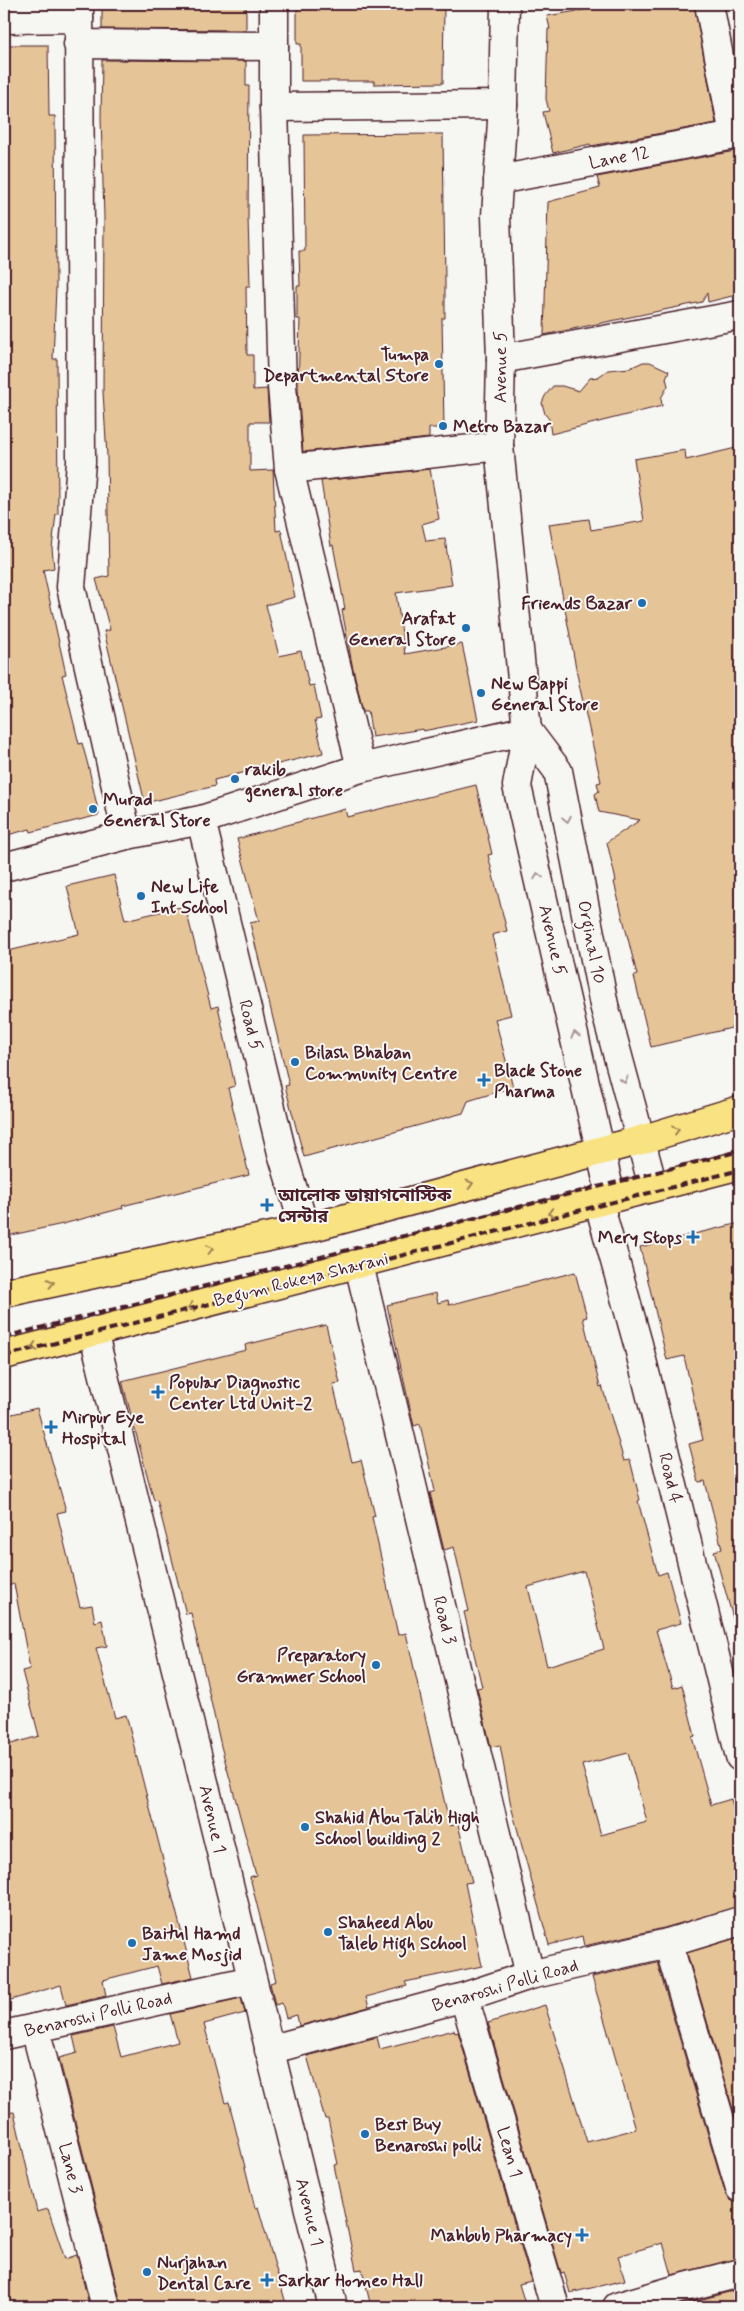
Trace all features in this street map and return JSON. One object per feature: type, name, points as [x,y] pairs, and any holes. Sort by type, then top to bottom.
[{"type":"main road","points":[[4,1293],[305,1229],[641,1140],[740,1110]]},
{"type":"main road","name":"Begum Rokeya Sharani","points":[[4,1355],[359,1265],[605,1198],[740,1164]]},
{"type":"street","points":[[274,4],[274,108],[282,386],[289,469],[361,768]]},
{"type":"street","name":"Avenue 5","points":[[505,4],[503,105],[496,216],[501,359],[499,446],[527,730],[517,786],[600,1151],[605,1198]]},
{"type":"street","points":[[709,4],[737,135]]},
{"type":"street","points":[[4,19],[79,22],[274,46]]},
{"type":"street","points":[[79,22],[81,462],[71,587],[127,835]]},
{"type":"street","points":[[274,108],[503,105]]},
{"type":"street","name":"Lane 12","points":[[498,180],[737,135]]},
{"type":"street","points":[[501,359],[740,315]]},
{"type":"street","points":[[289,469],[499,446]]},
{"type":"street","points":[[4,866],[127,835],[201,820],[361,768],[527,730]]},
{"type":"street","name":"Orginal 10","points":[[527,730],[558,771],[604,1005],[653,1186]]},
{"type":"street","name":"Road 5","points":[[201,820],[282,1153],[305,1229]]},
{"type":"street","name":"Road 4","points":[[605,1198],[638,1344],[740,1757]]},
{"type":"street","name":"Road 3","points":[[359,1265],[530,1975]]},
{"type":"street","name":"Avenue 1","points":[[93,1331],[149,1552],[333,2307]]},
{"type":"street","name":"Benaroshi Polli Road","points":[[269,2050],[464,1997],[530,1975],[668,1943],[740,1920]]},
{"type":"street","points":[[668,1943],[740,2188]]},
{"type":"street","name":"Benaroshi Polli Road","points":[[4,2035],[252,1980]]},
{"type":"street","name":"Lean 1","points":[[464,1997],[555,2307]]},
{"type":"street","name":"Lane 3","points":[[36,2028],[106,2307]]},
{"type":"street","points":[[617,2307],[684,2297],[740,2273]]},
{"type":"building","points":[[102,4],[246,4],[246,30],[102,29]]},
{"type":"building","points":[[297,4],[444,4],[443,83],[374,84],[374,81],[301,81],[301,44],[297,44]]},
{"type":"building","points":[[620,4],[694,4],[716,123],[591,146],[590,144],[553,153],[543,112],[549,111],[546,99],[548,29],[550,29],[547,16]]},
{"type":"building","points":[[4,45],[48,45],[49,116],[55,116],[56,288],[53,359],[57,359],[58,514],[56,514],[52,548],[54,568],[43,570],[66,674],[62,675],[79,744],[82,743],[89,769],[99,815],[31,832],[30,829],[4,836]]},
{"type":"building","points":[[102,60],[246,61],[246,86],[249,86],[248,218],[250,286],[246,286],[247,355],[253,355],[253,390],[267,389],[269,422],[250,422],[250,471],[273,470],[276,531],[281,530],[295,597],[266,605],[279,656],[301,651],[309,686],[314,685],[321,719],[315,720],[323,753],[214,780],[215,786],[145,803],[104,631],[110,630],[96,579],[109,576],[107,456],[103,392],[104,217],[101,118]]},
{"type":"building","points":[[443,134],[445,318],[442,318],[444,428],[429,428],[429,438],[303,452],[298,389],[300,319],[297,319],[297,286],[300,286],[299,251],[305,251],[304,135]]},
{"type":"building","points":[[740,150],[740,294],[708,302],[707,293],[702,302],[544,335],[548,202],[600,188],[597,177]]},
{"type":"building","points":[[643,362],[650,362],[669,371],[666,378],[668,386],[661,398],[662,406],[551,434],[549,419],[545,414],[542,403],[553,386],[562,386],[579,391],[590,378],[598,377],[608,370],[630,368]]},
{"type":"building","points":[[740,447],[740,1026],[651,1047],[634,976],[637,975],[614,882],[616,881],[607,842],[640,820],[599,812],[595,794],[599,791],[597,783],[601,782],[579,684],[549,524],[589,519],[591,530],[644,521],[634,459],[685,450],[686,460]]},
{"type":"building","points":[[430,469],[439,519],[422,524],[426,541],[445,539],[452,585],[396,593],[405,654],[462,644],[478,720],[423,731],[423,729],[372,737],[368,711],[363,711],[352,664],[342,610],[345,609],[333,545],[331,546],[321,481]]},
{"type":"building","points":[[476,785],[492,854],[488,855],[507,931],[492,935],[511,1015],[495,1019],[513,1087],[468,1101],[463,1113],[304,1157],[285,1086],[289,1085],[250,923],[259,921],[237,839],[345,809],[347,817]]},
{"type":"building","points":[[114,875],[125,920],[185,906],[211,1008],[218,1006],[235,1086],[228,1088],[249,1175],[122,1206],[123,1208],[63,1224],[7,1236],[4,1223],[4,952],[79,934],[67,886]]},
{"type":"building","points":[[740,1223],[740,1617],[733,1618],[714,1551],[722,1549],[705,1481],[699,1482],[689,1444],[703,1440],[684,1356],[667,1360],[640,1247]]},
{"type":"building","points":[[575,1272],[587,1317],[583,1318],[600,1387],[602,1386],[624,1461],[630,1460],[640,1500],[638,1501],[658,1575],[667,1572],[681,1623],[656,1630],[673,1688],[682,1685],[695,1736],[692,1737],[711,1805],[731,1799],[740,1832],[740,1906],[664,1928],[584,1946],[582,1936],[549,1945],[511,1806],[500,1745],[491,1747],[477,1688],[482,1687],[464,1612],[469,1611],[454,1547],[444,1550],[430,1493],[435,1491],[420,1424],[414,1426],[387,1305],[436,1293],[438,1303],[448,1300],[449,1305]],"holes":[[[584,1571],[604,1649],[547,1666],[528,1587]],[[628,1753],[647,1822],[601,1835],[582,1765]]]},
{"type":"building","points":[[326,1325],[340,1383],[333,1384],[352,1462],[361,1460],[375,1516],[372,1517],[398,1635],[406,1633],[450,1826],[458,1824],[472,1882],[465,1883],[482,1966],[405,1982],[407,1986],[366,1997],[369,2007],[299,2026],[297,2015],[286,2018],[282,2003],[275,2005],[270,1983],[276,1981],[250,1877],[256,1875],[221,1746],[191,1613],[186,1614],[157,1500],[154,1501],[122,1381],[246,1350],[245,1345]]},
{"type":"building","points":[[37,1408],[66,1511],[57,1513],[80,1607],[92,1605],[95,1622],[102,1620],[107,1646],[96,1648],[115,1718],[126,1715],[193,1977],[162,1984],[157,1966],[103,1980],[106,1996],[66,2005],[61,1985],[4,2002],[4,1746],[39,1736],[22,1671],[30,1669],[14,1584],[4,1587],[4,1416]]},
{"type":"building","points":[[740,1937],[740,2133],[687,1953]]},
{"type":"building","points":[[657,1962],[725,2192],[730,2200],[740,2203],[740,2258],[672,2275],[663,2243],[618,2256],[625,2280],[570,2293],[564,2272],[561,2273],[488,2023],[545,2005],[587,2142],[636,2129],[592,1977]]},
{"type":"building","points":[[241,1998],[245,2013],[204,2024],[225,2103],[229,2102],[255,2208],[258,2207],[287,2307],[122,2307],[59,2058],[77,2053],[73,2036],[113,2027],[121,2057],[178,2042],[170,2014]]},
{"type":"building","points":[[454,2030],[455,2033],[458,2032],[531,2281],[519,2284],[526,2307],[371,2307],[362,2269],[356,2270],[334,2165],[338,2164],[328,2119],[325,2119],[307,2056],[377,2037],[380,2049]]},
{"type":"building","points":[[14,2112],[37,2212],[48,2209],[65,2259],[77,2255],[89,2305],[80,2307],[10,2307],[4,2284],[4,2113]]},
{"type":"building","points":[[740,2289],[740,2307],[682,2307],[681,2305]]},
{"type":"railway","points":[[4,1337],[740,1151]]},
{"type":"railway","points":[[4,1356],[740,1170]]},
{"type":"place","name":"Tumpa Departmental Store","points":[[439,364]]},
{"type":"place","name":"Metro Bazar","points":[[443,426]]},
{"type":"place","name":"Friends Bazar","points":[[642,603]]},
{"type":"place","name":"Arafat General Store","points":[[466,628]]},
{"type":"place","name":"New Bappi General Store","points":[[481,693]]},
{"type":"place","name":"rakib general store","points":[[235,779]]},
{"type":"place","name":"Murad General Store","points":[[93,809]]},
{"type":"place","name":"New Life Int School","points":[[141,896]]},
{"type":"place","name":"Bilash Bhaban Community Centre","points":[[295,1062]]},
{"type":"place","name":"Black Stone Pharma","points":[[484,1080]]},
{"type":"place","name":"আলোক ডায়াগনোস্টিক সেন্টার","points":[[267,1205]]},
{"type":"place","name":"Mery Stops","points":[[693,1237]]},
{"type":"place","name":"Popular Diagnostic Center Ltd Unit-2","points":[[158,1392]]},
{"type":"place","name":"Mirpur Eye Hospital","points":[[51,1427]]},
{"type":"place","name":"Preparatory Grammer School","points":[[376,1665]]},
{"type":"place","name":"Shahid Abu Talib High School building 2","points":[[305,1827]]},
{"type":"place","name":"Shaheed Abu Taleb High School","points":[[328,1932]]},
{"type":"place","name":"Baitul Hamd Jame Mosjid","points":[[132,1943]]},
{"type":"place","name":"Best Buy Benaroshi polli","points":[[365,2134]]},
{"type":"place","name":"Mahbub Pharmacy","points":[[582,2235]]},
{"type":"place","name":"Nurjahan Dental Care","points":[[147,2272]]},
{"type":"place","name":"Sarkar Homeo Hall","points":[[267,2280]]}]
